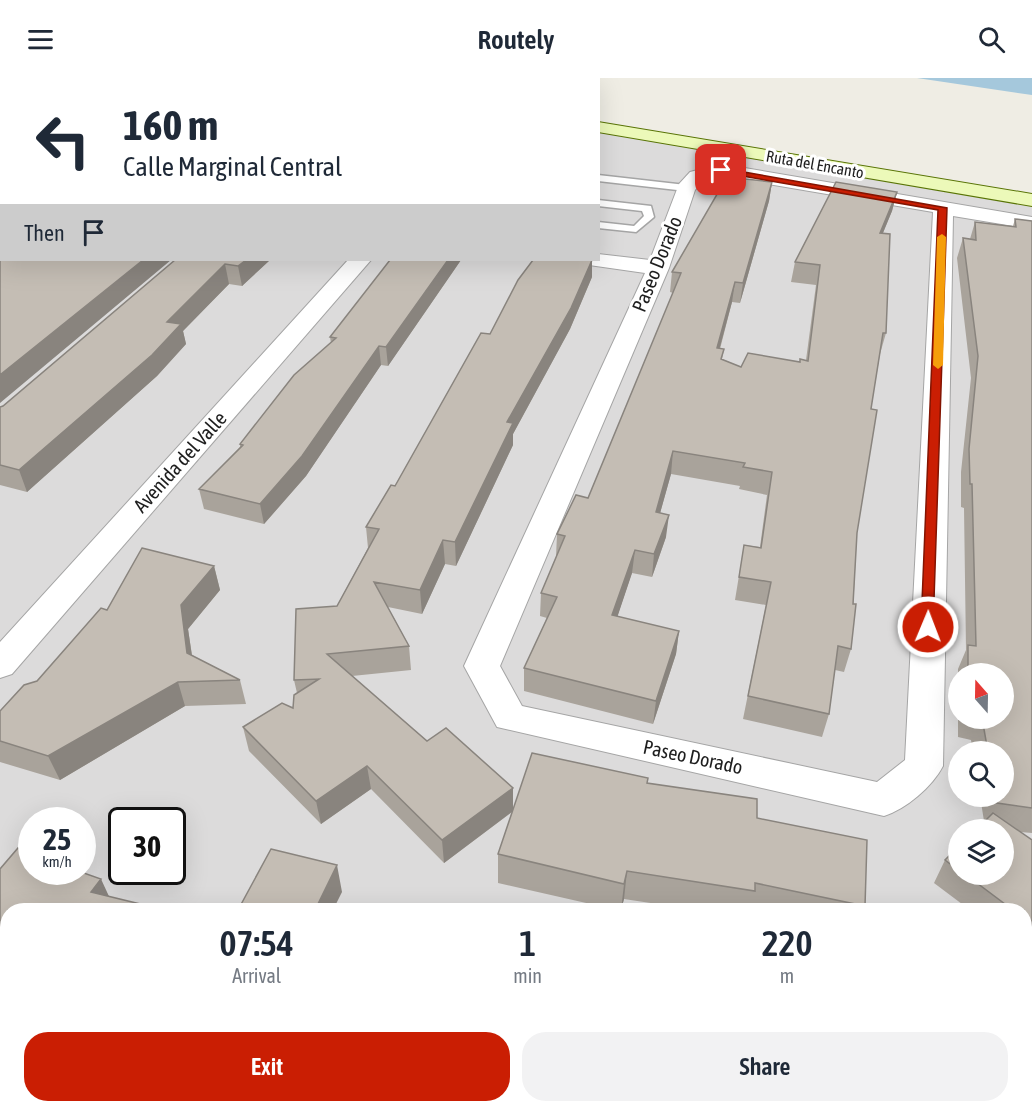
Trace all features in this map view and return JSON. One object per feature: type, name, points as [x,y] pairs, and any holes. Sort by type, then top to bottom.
[{"type":"main road","name":"Ruta del Encanto","points":[[600,128],[1032,200]]},
{"type":"street","points":[[686,188],[697,176],[721,170],[1032,223]]},
{"type":"street","name":"Paseo Dorado","points":[[686,188],[658,268],[482,666],[510,717],[884,800],[924,766],[943,208]]},
{"type":"street","points":[[600,260],[658,268]]},
{"type":"street","name":"Avenida del Valle","points":[[6,651],[359,261]]},
{"type":"lane","points":[[600,178],[686,188]]},
{"type":"lane","points":[[600,203],[647,208],[649,217],[636,230],[600,225]]},
{"type":"shaded area","points":[[600,127],[1032,200],[1032,903],[0,903],[0,261],[600,261]]},
{"type":"water","points":[[917,78],[1032,78],[1032,95]]},
{"type":"building","points":[[727,177],[772,182],[743,283],[735,282],[717,348],[724,349],[721,359],[741,367],[748,353],[800,362],[800,359],[808,361],[820,265],[795,262],[836,182],[897,192],[880,233],[890,234],[886,333],[883,333],[871,409],[877,410],[857,533],[853,604],[856,604],[851,649],[838,646],[829,714],[748,696],[771,582],[739,577],[744,545],[761,548],[772,472],[743,467],[745,463],[673,451],[656,512],[669,515],[654,554],[635,550],[612,615],[679,631],[656,701],[524,668],[557,597],[541,593],[565,536],[557,534],[576,495],[588,498],[681,273],[672,272]]},
{"type":"building","points":[[1015,219],[1032,221],[1032,808],[1014,805],[1014,741],[986,741],[984,729],[1014,729],[1014,663],[968,663],[968,645],[976,646],[969,449],[978,356],[963,238],[976,240],[975,222],[1016,227]]},
{"type":"building","points":[[0,261],[142,261],[0,375]]},
{"type":"building","points":[[174,261],[245,261],[238,266],[225,264],[167,322],[181,324],[152,355],[19,470],[0,465],[0,407]]},
{"type":"building","points":[[389,261],[447,261],[386,347],[379,346],[302,456],[260,504],[199,489],[243,445],[240,444],[294,375],[336,338],[330,337]]},
{"type":"building","points":[[532,261],[592,261],[571,308],[507,422],[513,423],[455,542],[443,540],[420,590],[374,582],[409,646],[327,654],[427,741],[446,728],[513,788],[442,840],[367,766],[316,801],[243,727],[282,703],[293,708],[294,695],[319,679],[294,680],[296,609],[337,606],[379,529],[366,527],[391,485],[395,486],[481,333],[490,334],[518,280]]},
{"type":"building","points":[[142,548],[214,566],[181,605],[187,653],[240,680],[178,682],[48,756],[0,741],[0,711],[24,685],[37,681],[101,608],[107,610]]},
{"type":"building","points":[[532,753],[648,778],[647,783],[757,799],[757,818],[867,840],[865,903],[851,903],[755,883],[755,891],[627,871],[624,884],[498,854]]},
{"type":"building","points":[[993,813],[1002,819],[987,819]]},
{"type":"building","points":[[1014,828],[1032,840],[1032,903],[1004,903],[980,885],[1014,885]]},
{"type":"building","points":[[18,848],[18,885],[96,885],[96,877],[101,879],[91,892],[136,903],[0,903],[0,869]]},
{"type":"building","points":[[271,849],[337,865],[318,903],[242,903]]},
{"type":"slow traffic","points":[[938,365],[942,237]]},
{"type":"route","points":[[721,170],[943,208],[928,627]]}]
